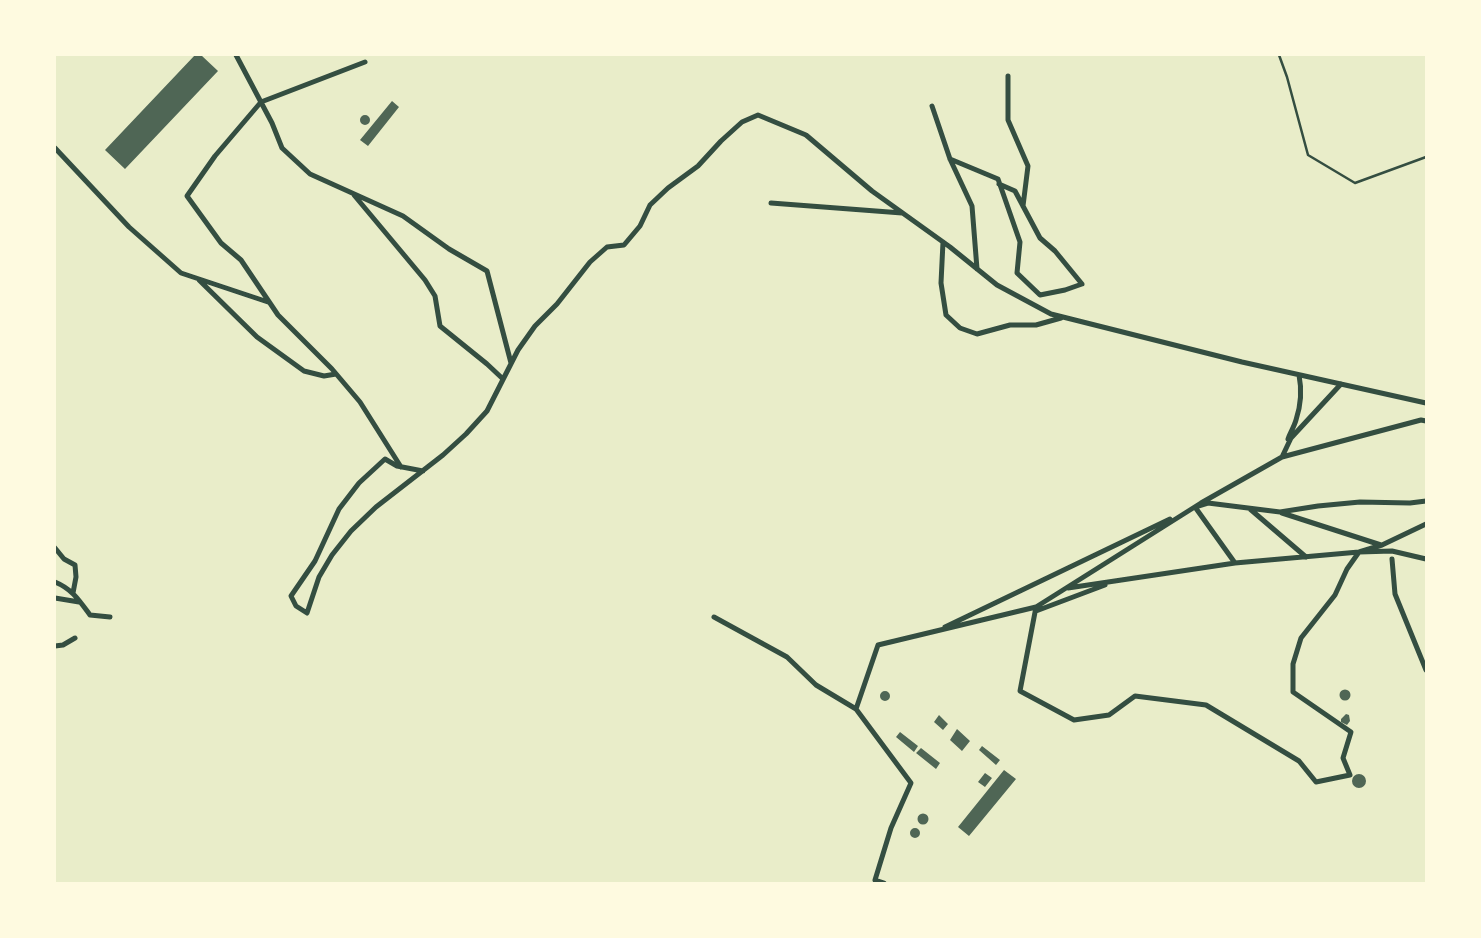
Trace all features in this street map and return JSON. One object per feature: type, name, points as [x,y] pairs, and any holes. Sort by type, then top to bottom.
[{"type":"street","points":[[236,55],[272,123],[282,148],[310,174],[403,216],[449,249],[487,272],[511,363]]},
{"type":"street","points":[[365,62],[261,102],[215,156],[187,196],[221,243],[241,260],[278,315],[336,374],[360,402],[401,467]]},
{"type":"street","points":[[1008,76],[1008,120],[1028,166],[1023,206]]},
{"type":"street","points":[[932,106],[950,159],[972,206],[977,269]]},
{"type":"street","points":[[423,471],[401,467],[385,459],[359,484],[339,509],[315,562],[291,596],[296,606],[307,613],[319,576],[332,555],[351,531],[376,507],[443,456],[487,411],[518,350],[535,326],[557,304],[590,262],[607,247],[624,245],[640,226],[650,205],[668,188],[698,166],[742,122],[758,115],[806,135],[872,191],[943,242],[997,285],[1051,314],[1242,362],[1426,403]]},
{"type":"street","points":[[55,148],[129,227],[181,273],[269,302]]},
{"type":"street","points":[[950,159],[998,179],[999,184],[1020,242],[1017,273],[1040,296],[1082,284],[1055,251],[1040,238],[1015,191],[999,184]]},
{"type":"street","points":[[352,193],[425,280],[435,296],[440,326],[488,364],[502,379]]},
{"type":"street","points":[[771,203],[902,213]]},
{"type":"street","points":[[943,242],[941,283],[946,315],[960,328],[977,334],[1010,326],[1036,325],[1063,317]]},
{"type":"street","points":[[196,278],[257,337],[304,370],[324,376],[336,374]]},
{"type":"street","points":[[1287,445],[1288,437],[1297,418],[1301,395],[1302,389],[1299,375]]},
{"type":"street","points":[[1282,457],[1290,438],[1341,384]]},
{"type":"street","points":[[1426,421],[1421,420],[1282,457],[1193,508],[1066,588],[1036,609],[1020,691],[1074,720],[1109,715],[1135,696],[1206,705],[1299,761],[1316,782],[1350,775],[1343,758],[1351,732],[1293,692],[1293,664],[1301,638],[1335,595],[1359,552],[1382,545],[1426,524]]},
{"type":"street","points":[[1280,512],[1360,502],[1410,503],[1426,501]]},
{"type":"street","points":[[936,631],[1193,508],[1208,503],[1280,512],[1382,545]]},
{"type":"street","points":[[1193,508],[1235,563]]},
{"type":"street","points":[[1249,508],[1306,557]]},
{"type":"street","points":[[55,548],[64,559],[75,565],[76,577],[73,593]]},
{"type":"street","points":[[1066,588],[1235,563],[1359,552],[1392,551],[1426,559]]},
{"type":"street","points":[[1392,559],[1395,594],[1426,670]]},
{"type":"street","points":[[856,709],[878,645],[1036,609],[1116,581]]},
{"type":"street","points":[[55,582],[66,586],[90,615],[110,617]]},
{"type":"street","points":[[55,598],[80,602]]},
{"type":"street","points":[[714,617],[787,657],[816,685],[856,709],[911,783],[891,828],[875,880],[884,883]]},
{"type":"street","points":[[55,646],[75,638]]},
{"type":"path","points":[[1279,55],[1287,77],[1308,155],[1355,183],[1426,157]]},
{"type":"building","points":[[195,55],[201,55],[218,71],[125,169],[105,150]]},
{"type":"building","points":[[392,101],[399,107],[368,146],[360,140]]},
{"type":"building","points":[[365,115],[370,120],[365,125],[360,120]]},
{"type":"building","points":[[1345,689],[1351,695],[1345,701],[1339,695]]},
{"type":"building","points":[[883,691],[887,691],[890,696],[889,700],[883,701],[880,698],[880,694]]},
{"type":"building","points":[[1346,714],[1349,715],[1350,721],[1347,725],[1341,722],[1341,719]]},
{"type":"building","points":[[939,715],[948,724],[943,730],[934,722]]},
{"type":"building","points":[[957,729],[970,741],[962,751],[950,740]]},
{"type":"building","points":[[900,732],[918,746],[914,752],[896,737]]},
{"type":"building","points":[[982,746],[1000,760],[996,765],[979,750]]},
{"type":"building","points":[[921,748],[940,763],[936,769],[916,753]]},
{"type":"building","points":[[1004,770],[1016,779],[969,836],[958,827]]},
{"type":"building","points":[[985,773],[992,778],[985,787],[978,782]]},
{"type":"building","points":[[1359,774],[1364,776],[1366,781],[1364,786],[1359,788],[1354,786],[1352,781],[1354,776]]},
{"type":"building","points":[[921,814],[925,814],[928,819],[927,823],[921,824],[918,821],[918,817]]},
{"type":"building","points":[[915,828],[920,833],[915,838],[910,833]]}]
